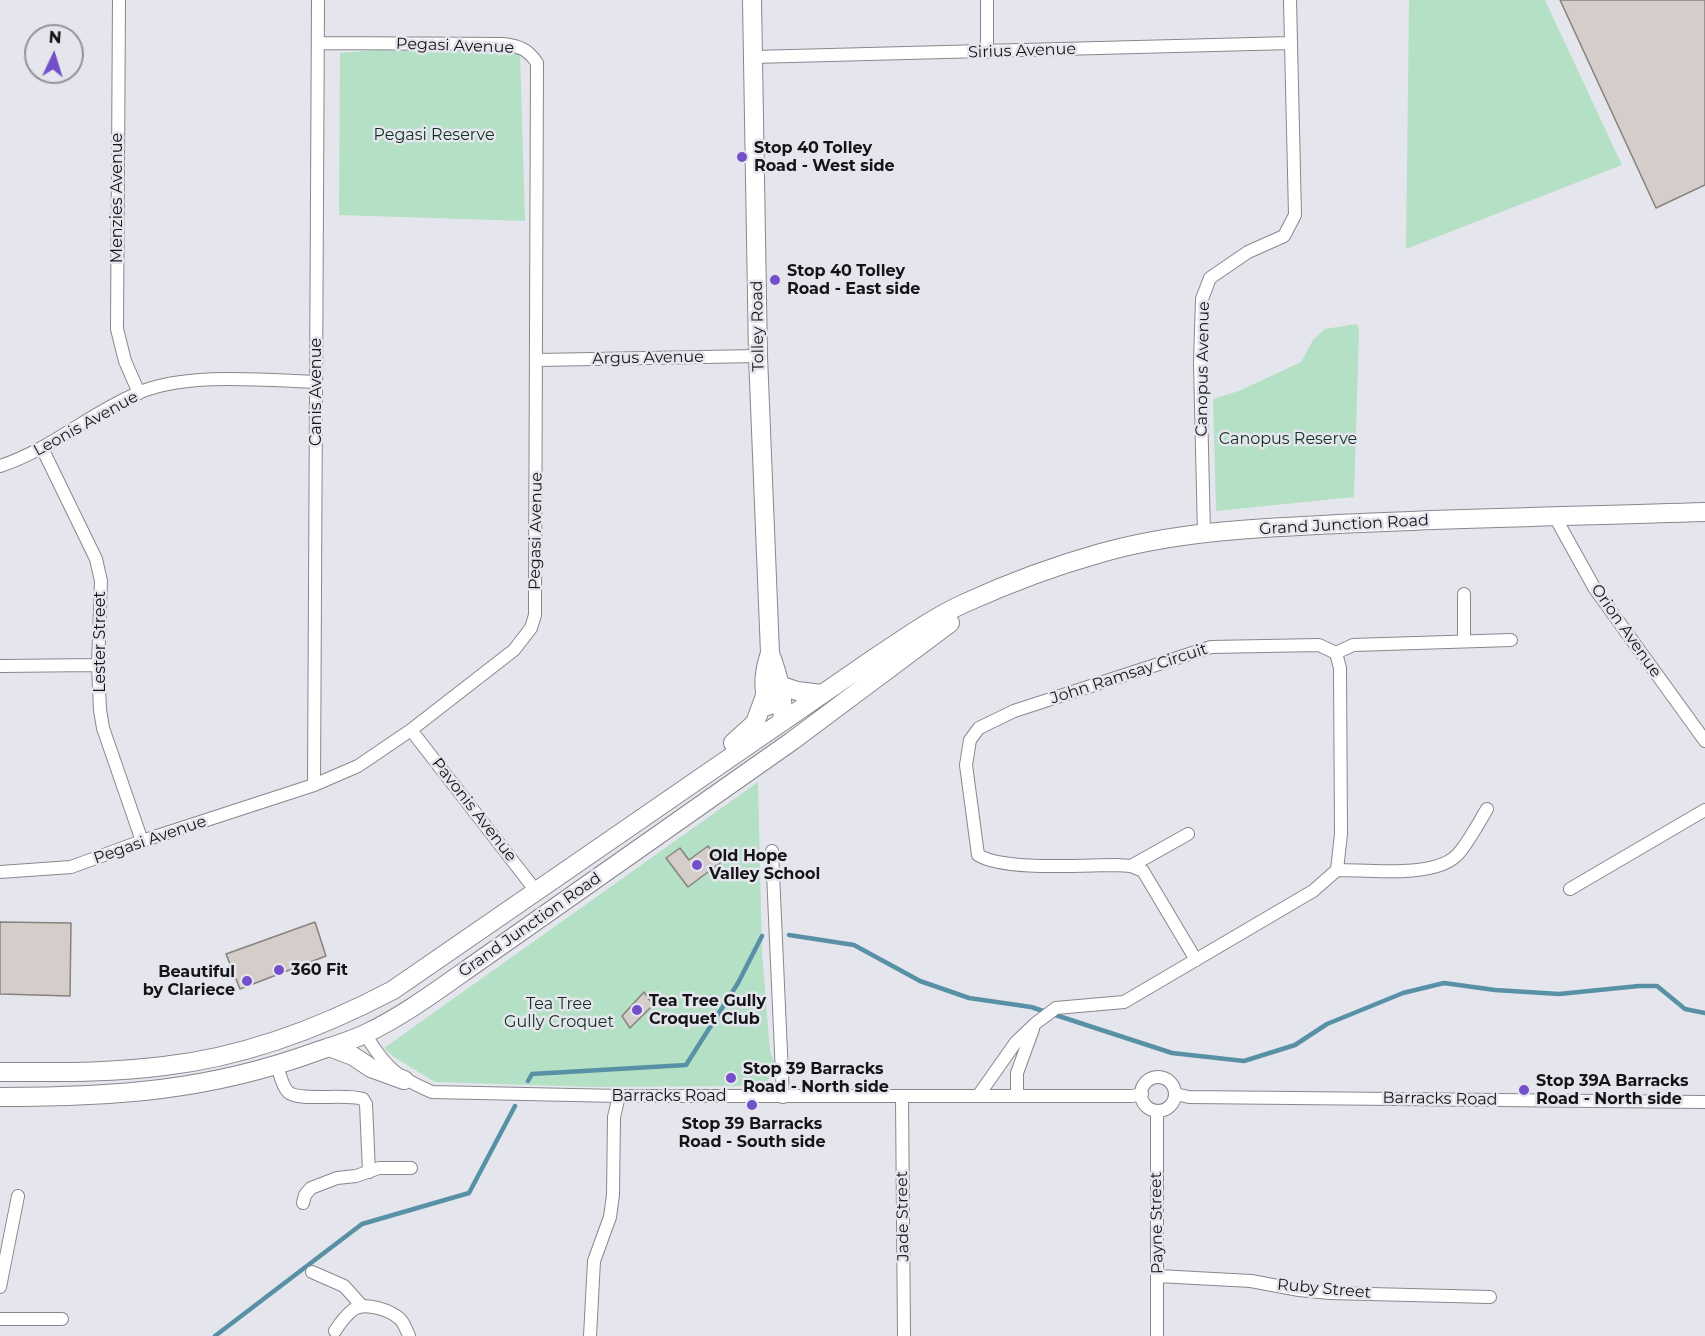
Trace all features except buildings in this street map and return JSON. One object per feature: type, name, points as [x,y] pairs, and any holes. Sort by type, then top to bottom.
[{"type":"main road","name":"Tolley Road","points":[[752,0],[758,356],[770,652],[777,670],[772,690],[773,717],[782,722],[792,741]]},
{"type":"main road","name":"Grand Junction Road","points":[[0,1072],[164,1066],[200,1061],[268,1043],[353,1011],[393,990],[933,620],[964,603],[1043,571],[1102,552],[1155,540],[1204,534],[1366,523],[1705,512]]},
{"type":"main road","name":"Grand Junction Road","points":[[0,1097],[122,1094],[210,1083],[276,1066],[365,1034],[422,1000],[792,741],[886,669],[993,592]]},
{"type":"main road","points":[[643,817],[655,799],[750,729],[772,690],[822,694]]},
{"type":"main road","points":[[536,891],[551,910]]},
{"type":"main road","points":[[353,1011],[365,1034]]},
{"type":"main road","points":[[329,1047],[353,1056],[371,1068],[404,1080]]},
{"type":"street","name":"Menzies Avenue","points":[[119,0],[117,329],[125,361],[138,393]]},
{"type":"street","name":"Canis Avenue","points":[[314,785],[318,0]]},
{"type":"street","points":[[987,0],[987,52]]},
{"type":"street","name":"Canopus Avenue","points":[[1204,534],[1200,363],[1202,299],[1210,278],[1248,252],[1284,236],[1295,215],[1290,0]]},
{"type":"street","name":"Pegasi Avenue","points":[[0,872],[71,867],[142,841],[314,785],[358,766],[411,730],[514,650],[531,628],[535,615],[538,360],[537,63],[530,52],[517,46],[503,44],[318,43]]},
{"type":"street","name":"Sirius Avenue","points":[[753,57],[1291,43]]},
{"type":"street","name":"Argus Avenue","points":[[538,360],[758,356]]},
{"type":"street","name":"Leonis Avenue","points":[[0,466],[23,459],[138,393],[168,384],[202,381],[316,381]]},
{"type":"street","name":"Lester Street","points":[[42,448],[96,559],[101,581],[98,665],[100,710],[103,728],[142,841]]},
{"type":"street","name":"Orion Avenue","points":[[1556,518],[1595,589],[1705,741]]},
{"type":"street","points":[[1464,594],[1464,642]]},
{"type":"street","points":[[1337,870],[1341,834],[1340,668],[1336,653],[1353,645],[1511,640]]},
{"type":"street","name":"John Ramsay Circuit","points":[[1131,866],[1017,865],[988,861],[978,855],[966,765],[970,741],[979,728],[1014,711],[1211,646],[1320,645],[1336,653]]},
{"type":"street","points":[[0,666],[98,665]]},
{"type":"street","name":"Pavonis Avenue","points":[[411,730],[536,891]]},
{"type":"street","points":[[978,1096],[1016,1042],[1037,1021],[1056,1008],[1124,1002],[1236,934],[1313,891],[1337,870],[1403,870],[1439,867],[1457,856],[1486,809]]},
{"type":"street","points":[[1570,889],[1705,810]]},
{"type":"street","points":[[1131,866],[1188,834]]},
{"type":"street","points":[[772,851],[783,1097]]},
{"type":"street","points":[[1131,866],[1143,871],[1196,960]]},
{"type":"street","points":[[1017,1096],[1017,1073],[1037,1021]]},
{"type":"street","name":"Barracks Road","points":[[365,1034],[384,1063],[404,1080],[432,1092],[783,1097],[1131,1096],[1142,1094]]},
{"type":"street","points":[[276,1066],[285,1089],[290,1094],[363,1099],[366,1104],[369,1172]]},
{"type":"street","points":[[1158,1077],[1170,1082],[1175,1094],[1172,1104],[1157,1111],[1146,1105],[1142,1094],[1146,1082],[1158,1077]]},
{"type":"street","name":"Barracks Road","points":[[1175,1094],[1189,1097],[1705,1102]]},
{"type":"street","points":[[590,1336],[594,1261],[610,1217],[613,1195],[614,1117],[619,1096]]},
{"type":"street","name":"Jade Street","points":[[902,1097],[904,1336]]},
{"type":"street","name":"Payne Street","points":[[1157,1111],[1157,1336]]},
{"type":"street","points":[[303,1203],[305,1195],[311,1188],[338,1178],[356,1176],[379,1168],[411,1168]]},
{"type":"street","points":[[0,1287],[18,1196]]},
{"type":"street","points":[[312,1272],[344,1286],[362,1306]]},
{"type":"street","name":"Ruby Street","points":[[1158,1276],[1251,1281],[1330,1293],[1490,1296]]},
{"type":"street","points":[[335,1331],[349,1314],[362,1306],[384,1310],[399,1319],[410,1336]]},
{"type":"street","points":[[0,1319],[62,1319]]},
{"type":"green space","points":[[1409,0],[1545,0],[1622,165],[1406,249]]},
{"type":"green space","name":"Pegasi Reserve","points":[[376,50],[520,52],[525,221],[339,215],[340,53]]},
{"type":"green space","name":"Canopus Reserve","points":[[1357,324],[1359,331],[1354,497],[1216,511],[1213,399],[1239,391],[1301,362],[1313,340],[1325,329]]},
{"type":"green space","name":"Tea Tree Gully Croquet","points":[[758,782],[762,951],[770,1052],[775,1065],[774,1072],[766,1083],[745,1086],[592,1087],[435,1082],[394,1057],[384,1048]]},
{"type":"waterway","points":[[789,935],[854,945],[920,981],[969,998],[1031,1007],[1172,1053],[1244,1061],[1295,1045],[1327,1024],[1403,993],[1444,983],[1495,990],[1559,994],[1657,986],[1685,1009],[1705,1013]]},
{"type":"waterway","points":[[528,1081],[532,1074],[686,1065],[738,983],[762,936]]},
{"type":"waterway","points":[[215,1336],[362,1224],[469,1193],[515,1106]]},
{"type":"place","name":"Stop 40 Tolley Road - West side","points":[[742,157]]},
{"type":"place","name":"Stop 40 Tolley Road - East side","points":[[775,280]]},
{"type":"place","name":"Old Hope Valley School","points":[[697,865]]},
{"type":"place","name":"360 Fit","points":[[279,970]]},
{"type":"place","name":"Beautiful by Clariece","points":[[247,981]]},
{"type":"place","name":"Tea Tree Gully Croquet Club","points":[[637,1010]]},
{"type":"place","name":"Stop 39 Barracks Road - North side","points":[[731,1078]]},
{"type":"place","name":"Stop 39A Barracks Road - North side","points":[[1524,1090]]},
{"type":"place","name":"Stop 39 Barracks Road - South side","points":[[752,1105]]}]
